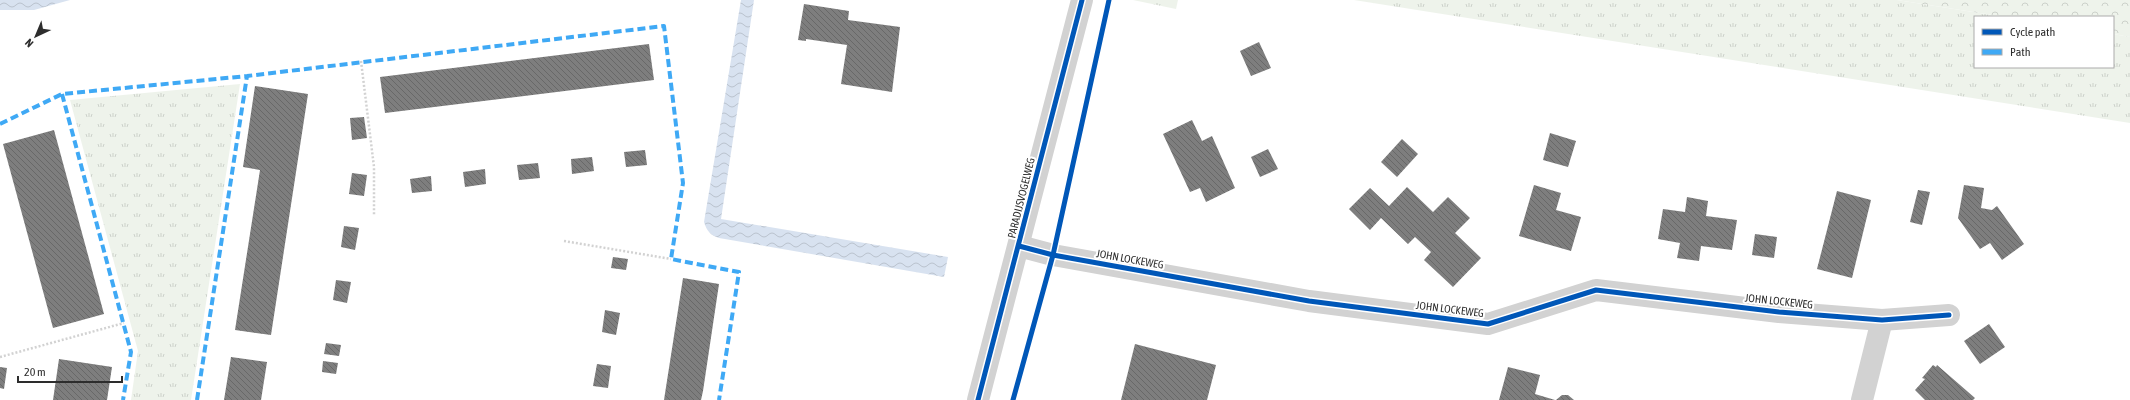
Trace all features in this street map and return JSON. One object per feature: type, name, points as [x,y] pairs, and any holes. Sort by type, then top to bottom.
[{"type":"street","name":"PARADIJSVOGELWEG","points":[[978,400],[1082,0]]},
{"type":"street","name":"JOHN LOCKEWEG","points":[[1019,246],[1053,255],[1310,302],[1488,324],[1596,290],[1779,312],[1882,320],[1949,315]]},
{"type":"street","points":[[1862,400],[1882,320]]},
{"type":"path","points":[[361,61],[374,166],[374,215]]},
{"type":"path","points":[[564,241],[672,259]]},
{"type":"path","points":[[0,358],[124,322]]},
{"type":"green space","points":[[1133,0],[1178,0],[1176,9]]},
{"type":"green space","points":[[1354,0],[1897,0],[1999,16],[1974,16],[1974,68],[2114,68],[2114,34],[2130,37],[2130,123]]},
{"type":"green space","points":[[1897,0],[2130,0],[2130,37],[2114,34],[2114,16],[1999,16]]},
{"type":"green space","points":[[240,84],[191,400],[131,400],[138,351],[70,100]]},
{"type":"water","points":[[0,0],[70,0],[34,10],[0,10]]},
{"type":"water","points":[[741,0],[754,0],[721,219],[948,257],[944,277],[719,238],[713,236],[708,230],[704,222]]},
{"type":"building","points":[[804,4],[849,11],[848,20],[900,27],[892,92],[841,84],[847,45],[806,39],[806,41],[798,40]]},
{"type":"building","points":[[1259,42],[1271,68],[1251,76],[1240,51]]},
{"type":"building","points":[[649,44],[654,80],[385,113],[380,77]]},
{"type":"building","points":[[255,86],[308,94],[271,335],[235,330],[260,170],[243,167]]},
{"type":"building","points":[[364,117],[367,138],[352,140],[350,118]]},
{"type":"building","points":[[1192,120],[1202,141],[1212,136],[1235,188],[1206,202],[1200,188],[1190,192],[1163,134]]},
{"type":"building","points":[[54,130],[104,314],[53,328],[3,144]]},
{"type":"building","points":[[1550,133],[1576,141],[1568,167],[1543,160]]},
{"type":"building","points":[[1402,139],[1418,154],[1397,177],[1381,162]]},
{"type":"building","points":[[1268,149],[1278,169],[1260,177],[1251,157]]},
{"type":"building","points":[[645,150],[647,165],[626,167],[624,152]]},
{"type":"building","points":[[592,157],[594,171],[572,174],[571,159]]},
{"type":"building","points":[[538,163],[540,178],[519,180],[517,165]]},
{"type":"building","points":[[485,169],[486,184],[465,187],[463,172]]},
{"type":"building","points":[[352,173],[367,175],[364,196],[349,194]]},
{"type":"building","points":[[431,176],[432,191],[412,193],[410,179]]},
{"type":"building","points":[[1534,185],[1561,193],[1556,210],[1581,217],[1571,251],[1519,236]]},
{"type":"building","points":[[1964,185],[1984,188],[1981,208],[1992,210],[1997,206],[2024,244],[2002,260],[1990,243],[1980,249],[1958,218]]},
{"type":"building","points":[[1407,187],[1433,212],[1448,197],[1470,218],[1455,233],[1481,258],[1453,287],[1424,260],[1431,252],[1415,237],[1408,244],[1381,218],[1370,230],[1349,209],[1370,188],[1389,206]]},
{"type":"building","points":[[1918,190],[1930,192],[1922,225],[1910,222]]},
{"type":"building","points":[[1837,191],[1871,200],[1852,278],[1817,269]]},
{"type":"building","points":[[1687,197],[1708,201],[1706,216],[1737,220],[1732,250],[1701,246],[1699,261],[1677,258],[1680,243],[1658,239],[1663,209],[1685,212]]},
{"type":"building","points":[[344,226],[359,228],[355,250],[341,247]]},
{"type":"building","points":[[1755,234],[1777,237],[1774,258],[1752,255]]},
{"type":"building","points":[[613,257],[628,259],[626,270],[611,268]]},
{"type":"building","points":[[683,278],[719,284],[703,391],[701,400],[664,400]]},
{"type":"building","points":[[336,280],[351,282],[347,303],[333,300]]},
{"type":"building","points":[[605,310],[620,313],[616,335],[602,332]]},
{"type":"building","points":[[1989,324],[2005,347],[1980,364],[1964,341]]},
{"type":"building","points":[[326,343],[341,345],[339,356],[324,354]]},
{"type":"building","points":[[1135,344],[1216,365],[1207,400],[1121,400]]},
{"type":"building","points":[[231,357],[267,362],[261,400],[224,400]]},
{"type":"building","points":[[59,359],[112,367],[107,400],[53,400]]},
{"type":"building","points":[[323,361],[338,363],[336,374],[322,372]]},
{"type":"building","points":[[597,364],[611,366],[608,388],[593,386]]},
{"type":"building","points":[[1933,365],[1936,367],[1937,365],[1975,398],[1973,400],[1925,400],[1915,390],[1925,379],[1922,378]]},
{"type":"building","points":[[0,367],[7,368],[4,389],[0,388]]},
{"type":"building","points":[[1508,367],[1540,375],[1535,394],[1555,400],[1499,400]]},
{"type":"building","points":[[1562,395],[1568,395],[1574,400],[1556,400]]},
{"type":"marked path","points":[[0,124],[62,94],[247,76],[664,26],[683,183],[671,259],[739,272],[719,400]]},
{"type":"marked path","points":[[197,400],[247,76]]},
{"type":"marked path","points":[[62,94],[131,352],[123,400]]},
{"type":"cycle path","points":[[978,400],[1082,0]]},
{"type":"cycle path","points":[[1013,400],[1053,255],[1109,0]]},
{"type":"cycle path","points":[[1019,246],[1053,255],[1309,301],[1488,324],[1596,290],[1779,312],[1882,320],[1949,315]]}]
